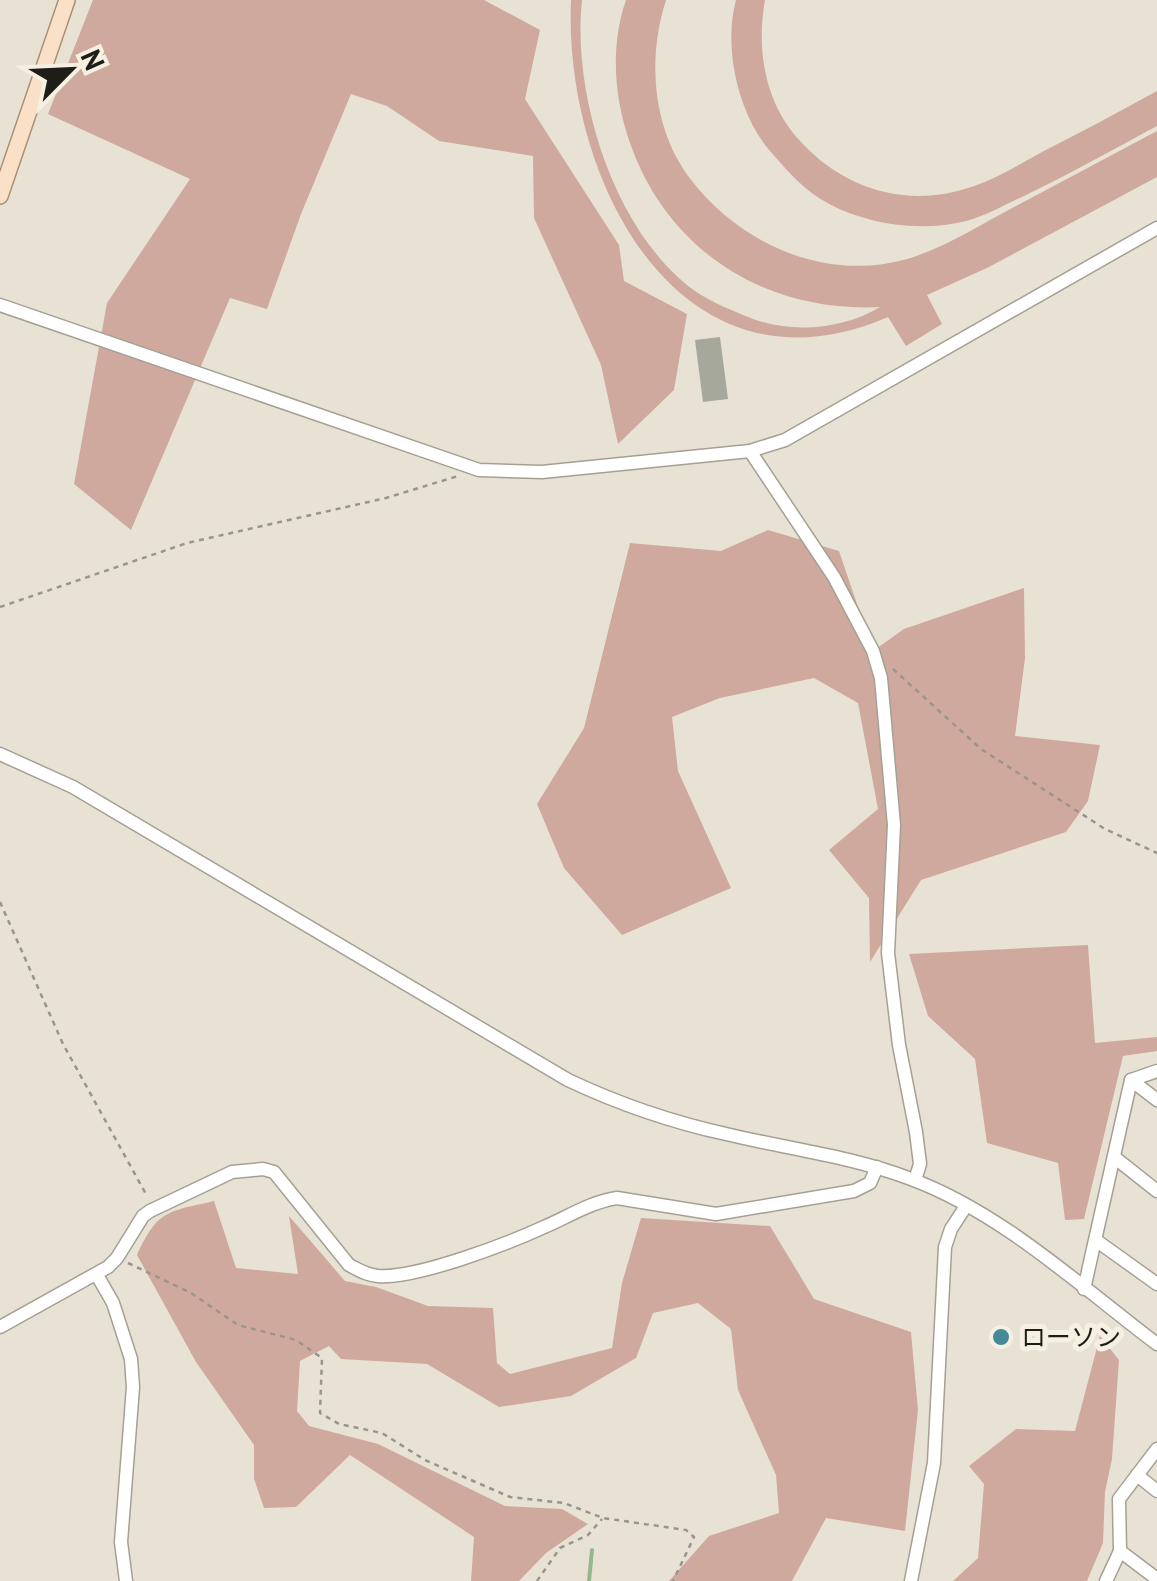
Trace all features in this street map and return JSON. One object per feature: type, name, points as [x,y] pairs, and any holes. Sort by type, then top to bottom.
[{"type":"main road","points":[[0,196],[67,0]]},
{"type":"street","points":[[0,305],[479,470],[542,472],[750,451],[784,440],[1157,228]]},
{"type":"street","points":[[750,451],[834,577],[873,651],[882,678],[894,826],[888,953],[899,1046],[920,1164],[915,1180]]},
{"type":"street","points":[[0,754],[73,787],[568,1080],[607,1099],[725,1134],[877,1167],[915,1180],[966,1206],[1157,1344]]},
{"type":"street","points":[[1131,1080],[1157,1072]]},
{"type":"street","points":[[1131,1080],[1157,1100]]},
{"type":"street","points":[[1084,1289],[1131,1080]]},
{"type":"street","points":[[1114,1157],[1157,1191]]},
{"type":"street","points":[[0,1327],[96,1276],[117,1258],[150,1211],[232,1172],[274,1172],[349,1265],[365,1274],[398,1276],[526,1235],[603,1200],[617,1198],[716,1214],[854,1191],[870,1183],[877,1167]]},
{"type":"street","points":[[911,1581],[934,1462],[945,1247],[950,1229],[966,1206]]},
{"type":"street","points":[[1097,1241],[1157,1284]]},
{"type":"street","points":[[96,1276],[113,1304],[131,1359],[133,1388],[121,1542],[126,1581]]},
{"type":"street","points":[[1106,1581],[1120,1551],[1119,1499],[1157,1449]]},
{"type":"street","points":[[1137,1475],[1157,1491]]},
{"type":"street","points":[[1120,1551],[1157,1579]]},
{"type":"path","points":[[0,607],[187,543],[386,498],[479,470]]},
{"type":"path","points":[[873,651],[981,750],[1105,829],[1157,853]]},
{"type":"path","points":[[0,902],[63,1044],[147,1196],[150,1211]]},
{"type":"path","points":[[117,1258],[190,1293],[238,1325],[296,1340],[322,1358],[320,1413],[339,1424],[382,1434],[425,1460],[510,1497],[564,1503],[603,1518],[686,1530],[694,1537],[673,1581]]},
{"type":"path","points":[[537,1581],[560,1548],[588,1535],[603,1518]]},
{"type":"shaded area","points":[[93,0],[484,0],[540,30],[525,99],[619,245],[624,281],[687,314],[674,390],[618,444],[601,365],[534,218],[533,156],[439,141],[387,106],[351,94],[267,309],[230,298],[131,530],[74,484],[107,303],[190,179],[48,114]]},
{"type":"shaded area","points":[[571,0],[582,0],[584,75],[591,115],[618,193],[638,228],[687,285],[724,307],[764,322],[798,327],[832,325],[880,307],[838,306],[799,299],[761,286],[727,268],[696,244],[669,215],[647,182],[620,108],[616,54],[626,0],[666,0],[655,70],[661,117],[679,161],[712,204],[761,240],[788,253],[846,266],[907,259],[949,242],[1157,131],[1157,177],[987,268],[927,295],[942,324],[906,346],[888,317],[814,337],[749,331],[693,303],[648,259],[612,202],[588,137],[574,68]]},
{"type":"shaded area","points":[[736,0],[765,0],[762,38],[766,76],[789,127],[838,173],[881,191],[927,196],[974,186],[1157,91],[1157,126],[973,219],[929,226],[871,220],[835,207],[812,193],[759,136],[736,79],[731,38]]},
{"type":"shaded area","points":[[768,530],[839,551],[873,651],[904,629],[1024,588],[1025,658],[1015,736],[1100,745],[1088,801],[1066,832],[921,880],[870,962],[869,898],[829,850],[878,809],[858,703],[814,678],[720,698],[672,717],[678,771],[731,888],[622,935],[564,868],[537,804],[584,728],[630,543],[721,551]]},
{"type":"shaded area","points":[[1088,945],[1095,1043],[1157,1037],[1157,1051],[1123,1056],[1084,1219],[1065,1220],[1058,1163],[987,1143],[975,1059],[928,1016],[909,954]]},
{"type":"shaded area","points":[[214,1201],[236,1268],[298,1274],[289,1216],[345,1281],[376,1287],[428,1306],[493,1308],[497,1363],[510,1374],[612,1348],[622,1283],[641,1218],[770,1226],[814,1299],[911,1332],[918,1410],[905,1531],[826,1518],[792,1581],[669,1581],[709,1536],[779,1513],[776,1475],[738,1390],[731,1329],[698,1303],[653,1313],[636,1358],[571,1396],[499,1407],[427,1364],[341,1359],[329,1346],[300,1361],[297,1411],[309,1426],[378,1444],[505,1506],[562,1509],[588,1524],[546,1553],[519,1581],[471,1581],[474,1537],[350,1455],[296,1507],[264,1508],[254,1479],[254,1445],[196,1362],[137,1255],[151,1229],[166,1215]]},
{"type":"shaded area","points":[[1100,1336],[1119,1360],[1103,1543],[1087,1581],[953,1581],[978,1558],[984,1484],[969,1466],[1016,1429],[1075,1431]]},
{"type":"building","points":[[720,337],[728,399],[703,402],[695,340]]},
{"type":"waterway","points":[[589,1581],[592,1550]]},
{"type":"place","name":"ローソン","points":[[1001,1337]]}]
